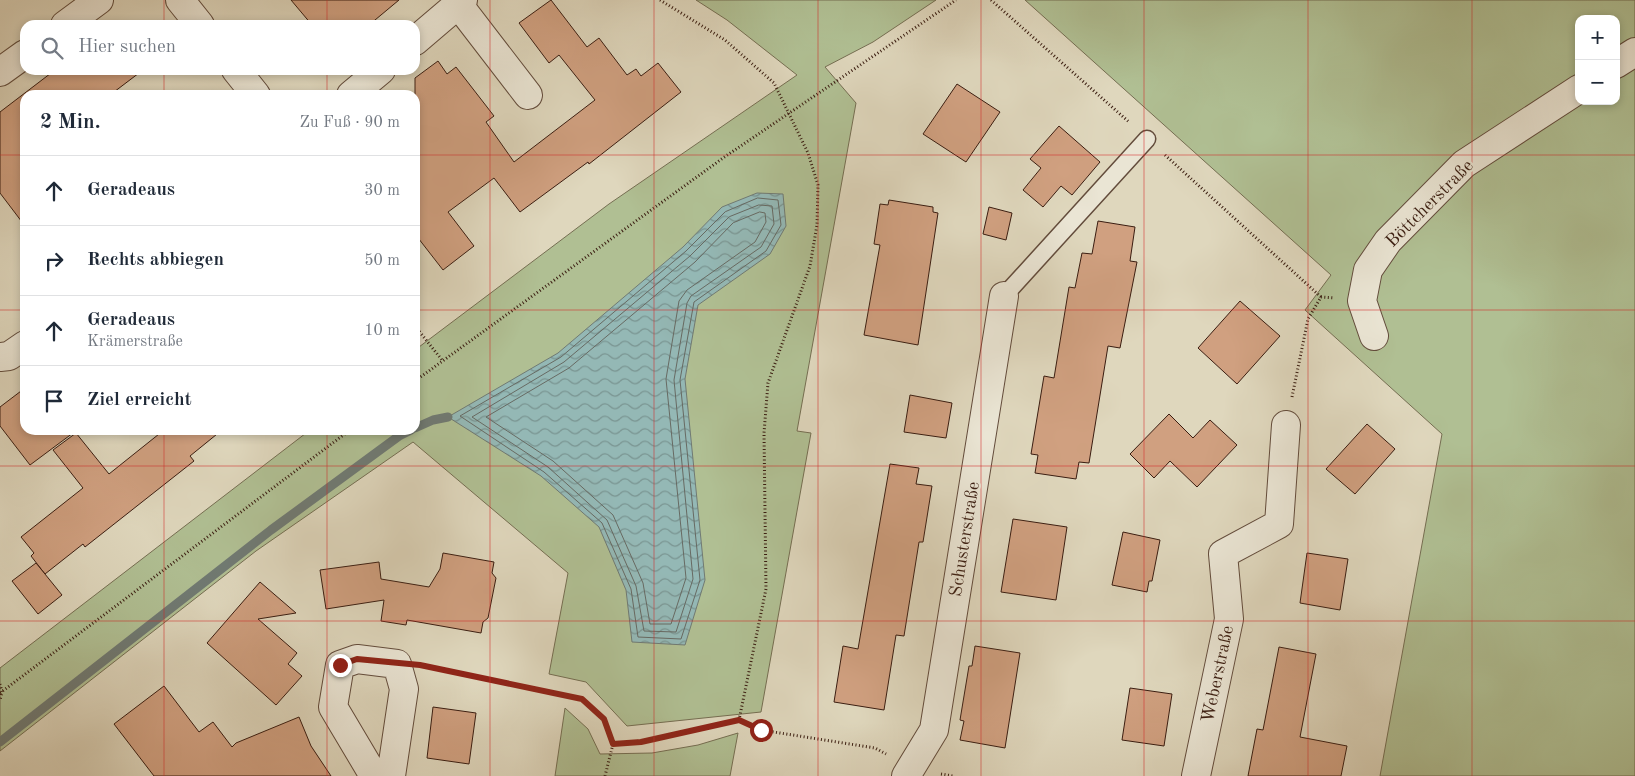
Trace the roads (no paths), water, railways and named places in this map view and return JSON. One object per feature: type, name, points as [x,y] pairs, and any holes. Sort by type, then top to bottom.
[{"type":"street","points":[[72,20],[99,0]]},
{"type":"street","points":[[180,0],[196,20]]},
{"type":"street","points":[[420,37],[460,2],[528,95]]},
{"type":"street","points":[[1620,61],[1635,52]]},
{"type":"street","points":[[0,72],[20,58]]},
{"type":"street","points":[[240,75],[252,90]]},
{"type":"street","points":[[357,90],[375,75]]},
{"type":"street","name":"Böttcherstraße","points":[[1374,336],[1362,301],[1368,270],[1388,241],[1464,164],[1575,92]]},
{"type":"street","name":"Schusterstraße","points":[[909,772],[934,730],[1004,296]]},
{"type":"street","points":[[0,357],[9,356],[20,348]]},
{"type":"street","name":"Weberstraße","points":[[1196,776],[1229,618],[1223,554],[1279,524],[1286,425]]},
{"type":"street","points":[[374,776],[333,707],[340,665],[357,659],[397,664],[404,689],[391,776]]},
{"type":"lane","points":[[1004,296],[1147,139]]},
{"type":"water","points":[[757,193],[783,194],[786,226],[770,254],[698,305],[685,379],[705,580],[685,645],[632,642],[626,590],[599,527],[541,476],[448,417],[558,353],[683,247],[722,207]]},
{"type":"waterway","points":[[420,426],[433,420],[448,417]]},
{"type":"waterway","points":[[0,742],[271,530],[401,435]]}]
